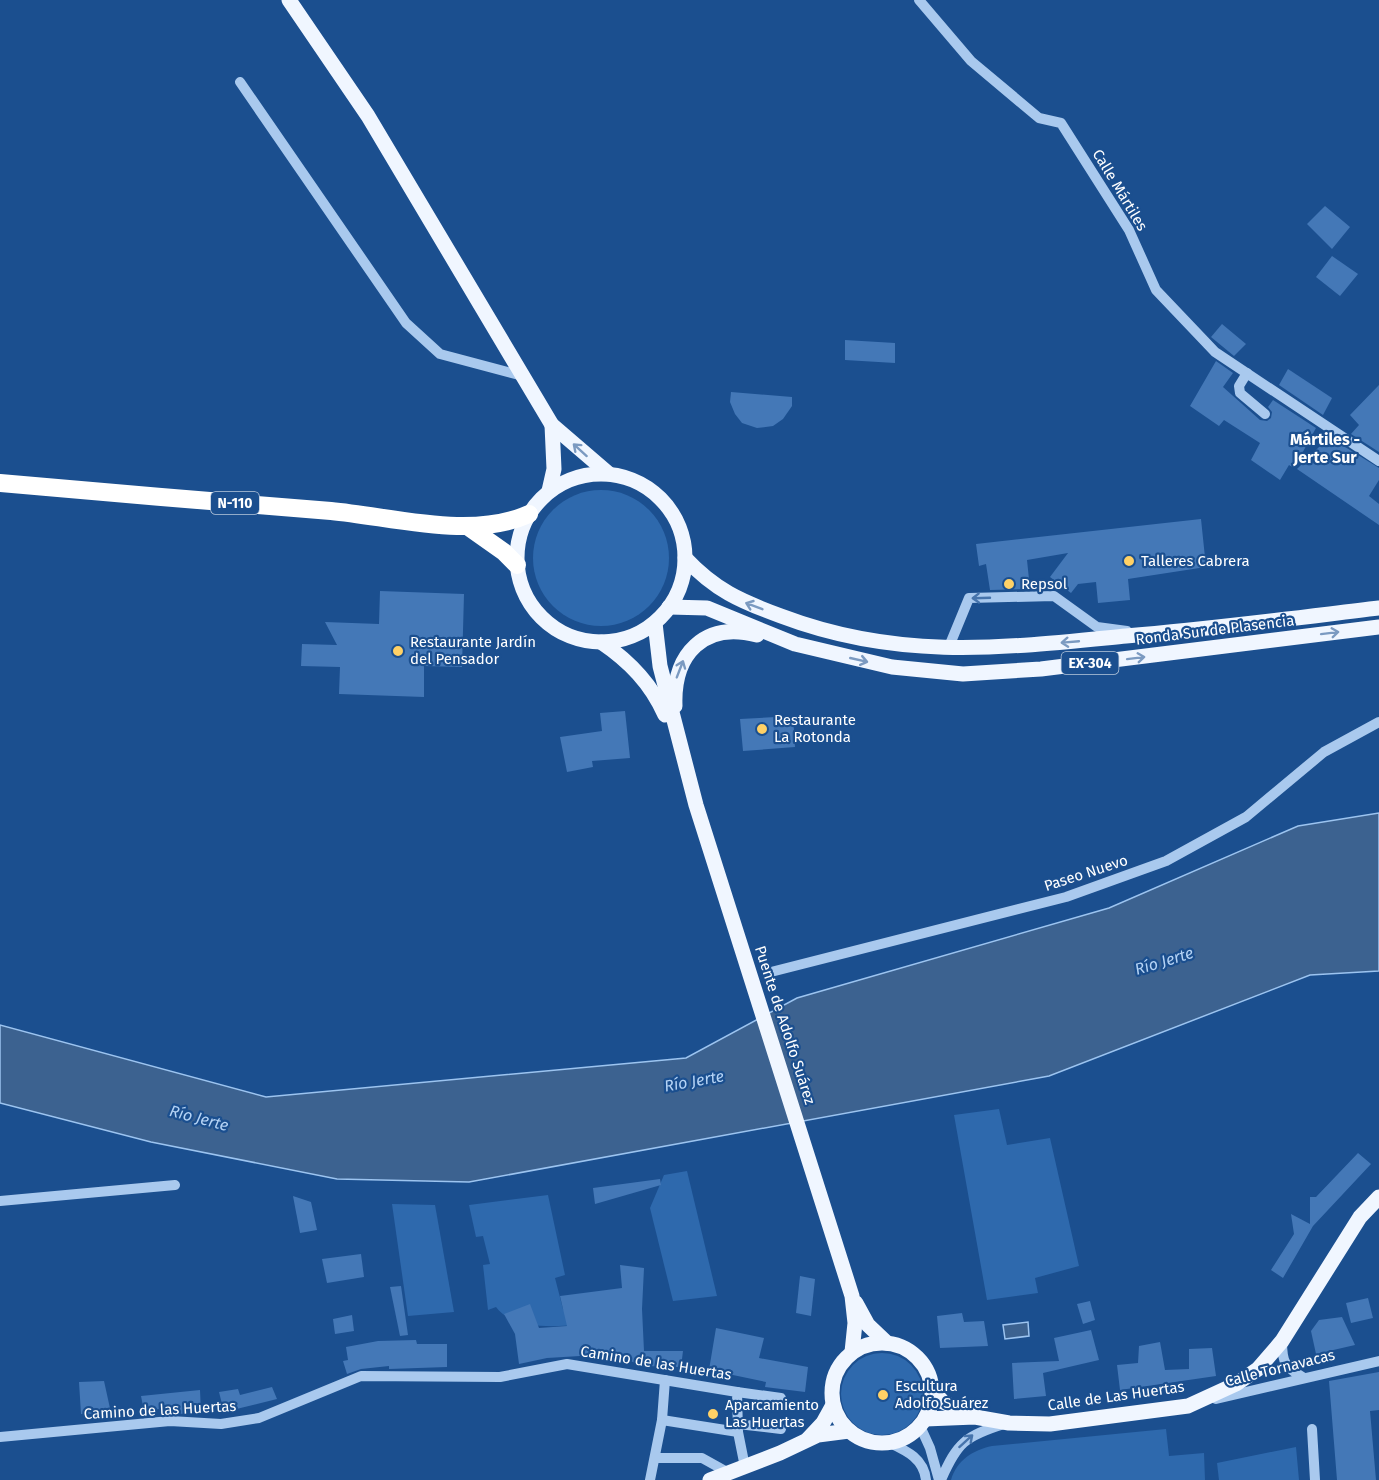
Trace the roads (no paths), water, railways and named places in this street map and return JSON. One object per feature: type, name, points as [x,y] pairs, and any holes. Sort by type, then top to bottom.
[{"type":"highway","name":"N-110","points":[[0,483],[370,515],[470,528],[493,526],[529,514]]},
{"type":"highway","name":"N-110","points":[[470,528],[504,552],[517,566]]},
{"type":"main road","points":[[289,0],[368,116],[552,425],[609,474],[643,485],[669,508],[678,524],[685,558],[681,584],[669,607],[655,623],[630,637],[601,642]]},
{"type":"main road","points":[[549,491],[554,469],[552,425]]},
{"type":"main road","points":[[609,474],[572,479],[549,491],[529,514],[519,539],[517,566],[523,590],[536,611],[554,628],[569,635],[601,642],[623,657],[640,675],[658,700],[685,765]]},
{"type":"main road","name":"Ronda Sur de Plasencia","points":[[685,558],[703,577],[722,592],[803,625],[889,645],[948,649],[1028,646],[1379,608]]},
{"type":"main road","name":"Ronda Sur de Plasencia","points":[[669,607],[707,608],[795,644],[892,668],[963,674],[1041,669],[1379,627]]},
{"type":"main road","points":[[655,623],[660,666],[685,765]]},
{"type":"main road","points":[[676,727],[675,697],[679,667],[688,653],[708,637],[721,632],[743,631],[795,644]]},
{"type":"main road","name":"Puente de Adolfo Suárez","points":[[685,765],[851,1294]]},
{"type":"main road","name":"Calle de Las Huertas","points":[[975,1417],[1009,1423],[1050,1424],[1188,1406],[1236,1384],[1258,1369],[1282,1341],[1360,1216],[1379,1197]]},
{"type":"main road","points":[[851,1294],[868,1324],[887,1343],[913,1353],[929,1376],[932,1389],[931,1404],[923,1422],[911,1434],[890,1443],[861,1439],[849,1431],[839,1419],[833,1405],[831,1390],[834,1376],[841,1363],[852,1352],[863,1346],[887,1343]]},
{"type":"main road","points":[[851,1294],[855,1323],[852,1352]]},
{"type":"main road","points":[[932,1389],[943,1402],[975,1417]]},
{"type":"main road","points":[[807,1439],[824,1423],[833,1405]]},
{"type":"main road","points":[[923,1422],[975,1417]]},
{"type":"main road","points":[[710,1480],[807,1439],[849,1431]]},
{"type":"street","name":"Calle Mártiles","points":[[919,0],[971,60],[1039,118],[1062,123],[1129,230],[1156,290],[1215,352],[1379,461]]},
{"type":"street","points":[[240,82],[406,323],[441,354],[523,376]]},
{"type":"street","points":[[1247,373],[1239,386],[1240,393],[1265,414]]},
{"type":"street","points":[[948,649],[969,598],[1054,596],[1097,627],[1154,634]]},
{"type":"street","name":"Paseo Nuevo","points":[[767,972],[1066,897],[1166,861],[1246,817],[1324,752],[1379,722]]},
{"type":"street","points":[[0,1202],[175,1185]]},
{"type":"street","points":[[1282,1341],[1282,1358],[1287,1367],[1304,1378]]},
{"type":"street","name":"Calle Tornavacas","points":[[1188,1406],[1379,1361]]},
{"type":"street","name":"Camino de las Huertas","points":[[0,1437],[170,1421],[221,1424],[259,1418],[361,1376],[500,1377],[567,1364],[737,1392],[738,1428],[745,1467]]},
{"type":"street","points":[[650,1480],[662,1420],[665,1380]]},
{"type":"street","points":[[737,1392],[781,1398]]},
{"type":"street","points":[[662,1420],[738,1428],[781,1429]]},
{"type":"street","points":[[923,1422],[940,1480]]},
{"type":"street","points":[[940,1480],[953,1453],[975,1433],[1009,1423]]},
{"type":"street","points":[[1312,1430],[1315,1480]]},
{"type":"street","points":[[890,1443],[907,1450],[916,1458],[923,1467],[926,1480]]},
{"type":"street","points":[[655,1458],[702,1458],[729,1473]]},
{"type":"water","name":"Río Jerte","points":[[1379,813],[1379,971],[1310,975],[1049,1076],[469,1182],[337,1179],[151,1142],[0,1103],[0,1025],[266,1097],[686,1058],[797,998],[1109,908],[1298,826]]},
{"type":"water","points":[[1028,1322],[1029,1336],[1005,1339],[1003,1325]]},
{"type":"place","name":"Talleres Cabrera","points":[[1129,561]]},
{"type":"place","name":"Repsol","points":[[1009,584]]},
{"type":"place","name":"Restaurante Jardín del Pensador","points":[[398,651]]},
{"type":"place","name":"Restaurante La Rotonda","points":[[762,729]]},
{"type":"place","name":"Escultura Adolfo Suárez","points":[[883,1395]]},
{"type":"place","name":"Aparcamiento Las Huertas","points":[[713,1414]]},
{"type":"district","name":"Mártiles - Jerte Sur","points":[[1325,448]]}]
